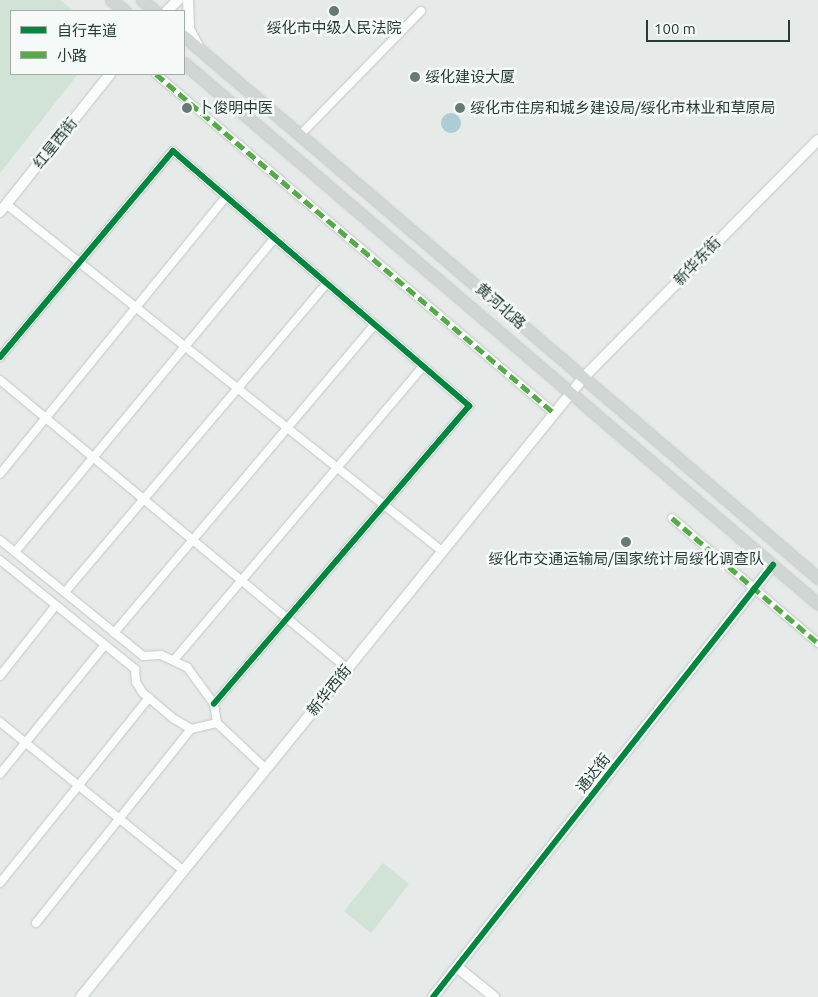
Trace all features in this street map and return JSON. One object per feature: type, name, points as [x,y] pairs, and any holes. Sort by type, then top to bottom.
[{"type":"main road","points":[[111,0],[123,10]]},
{"type":"main road","points":[[142,0],[154,10]]},
{"type":"main road","points":[[169,10],[178,0]]},
{"type":"main road","points":[[188,0],[189,29],[202,51]]},
{"type":"main road","name":"黄河北路","points":[[185,37],[301,134],[818,604]]},
{"type":"main road","name":"黄河北路","points":[[185,63],[818,578]]},
{"type":"main road","name":"红星西街","points":[[3,208],[109,75]]},
{"type":"main road","name":"新华东街","points":[[578,384],[818,140]]},
{"type":"main road","name":"新华西街","points":[[81,997],[578,384]]},
{"type":"main road","name":"通达街","points":[[433,997],[774,565]]},
{"type":"main road","points":[[457,967],[494,997]]},
{"type":"street","points":[[301,134],[421,11]]},
{"type":"street","points":[[157,75],[554,413]]},
{"type":"street","points":[[0,357],[173,151],[470,406],[214,704]]},
{"type":"street","points":[[0,474],[226,197]]},
{"type":"street","points":[[3,208],[79,262],[442,551]]},
{"type":"street","points":[[15,552],[274,238]]},
{"type":"street","points":[[64,592],[326,284]]},
{"type":"street","points":[[114,633],[374,325]]},
{"type":"street","points":[[174,660],[244,581],[423,366]]},
{"type":"street","points":[[0,380],[142,500],[244,581],[346,668]]},
{"type":"street","points":[[672,518],[818,643]]},
{"type":"street","points":[[0,540],[143,656],[161,655],[187,667],[214,704],[216,723],[265,768]]},
{"type":"street","points":[[0,573],[3,563],[135,669],[136,682],[149,698],[191,729]]},
{"type":"street","points":[[0,676],[56,605]]},
{"type":"street","points":[[0,774],[105,645]]},
{"type":"street","points":[[0,883],[149,698]]},
{"type":"street","points":[[0,722],[183,870]]},
{"type":"street","points":[[36,923],[191,729],[216,723]]},
{"type":"green space","points":[[0,0],[60,0],[73,10],[10,10],[10,75],[77,75],[0,173]]},
{"type":"green space","points":[[383,863],[409,884],[371,933],[344,911]]},
{"type":"water","points":[[451,113],[458,116],[461,123],[458,130],[451,133],[444,130],[441,123],[444,116]]},
{"type":"marked path","points":[[157,75],[554,413]]},
{"type":"marked path","points":[[672,518],[818,643]]},
{"type":"cycle path","points":[[0,357],[173,151],[469,406],[214,704]]},
{"type":"cycle path","points":[[433,997],[773,565]]},
{"type":"place","name":"绥化市中级人民法院","points":[[334,11]]},
{"type":"place","name":"绥化建设大厦","points":[[415,77]]},
{"type":"place","name":"卜俊明中医","points":[[187,108]]},
{"type":"place","name":"绥化市住房和城乡建设局/绥化市林业和草原局","points":[[460,108]]},
{"type":"place","name":"绥化市交通运输局/国家统计局绥化调查队","points":[[626,542]]}]
